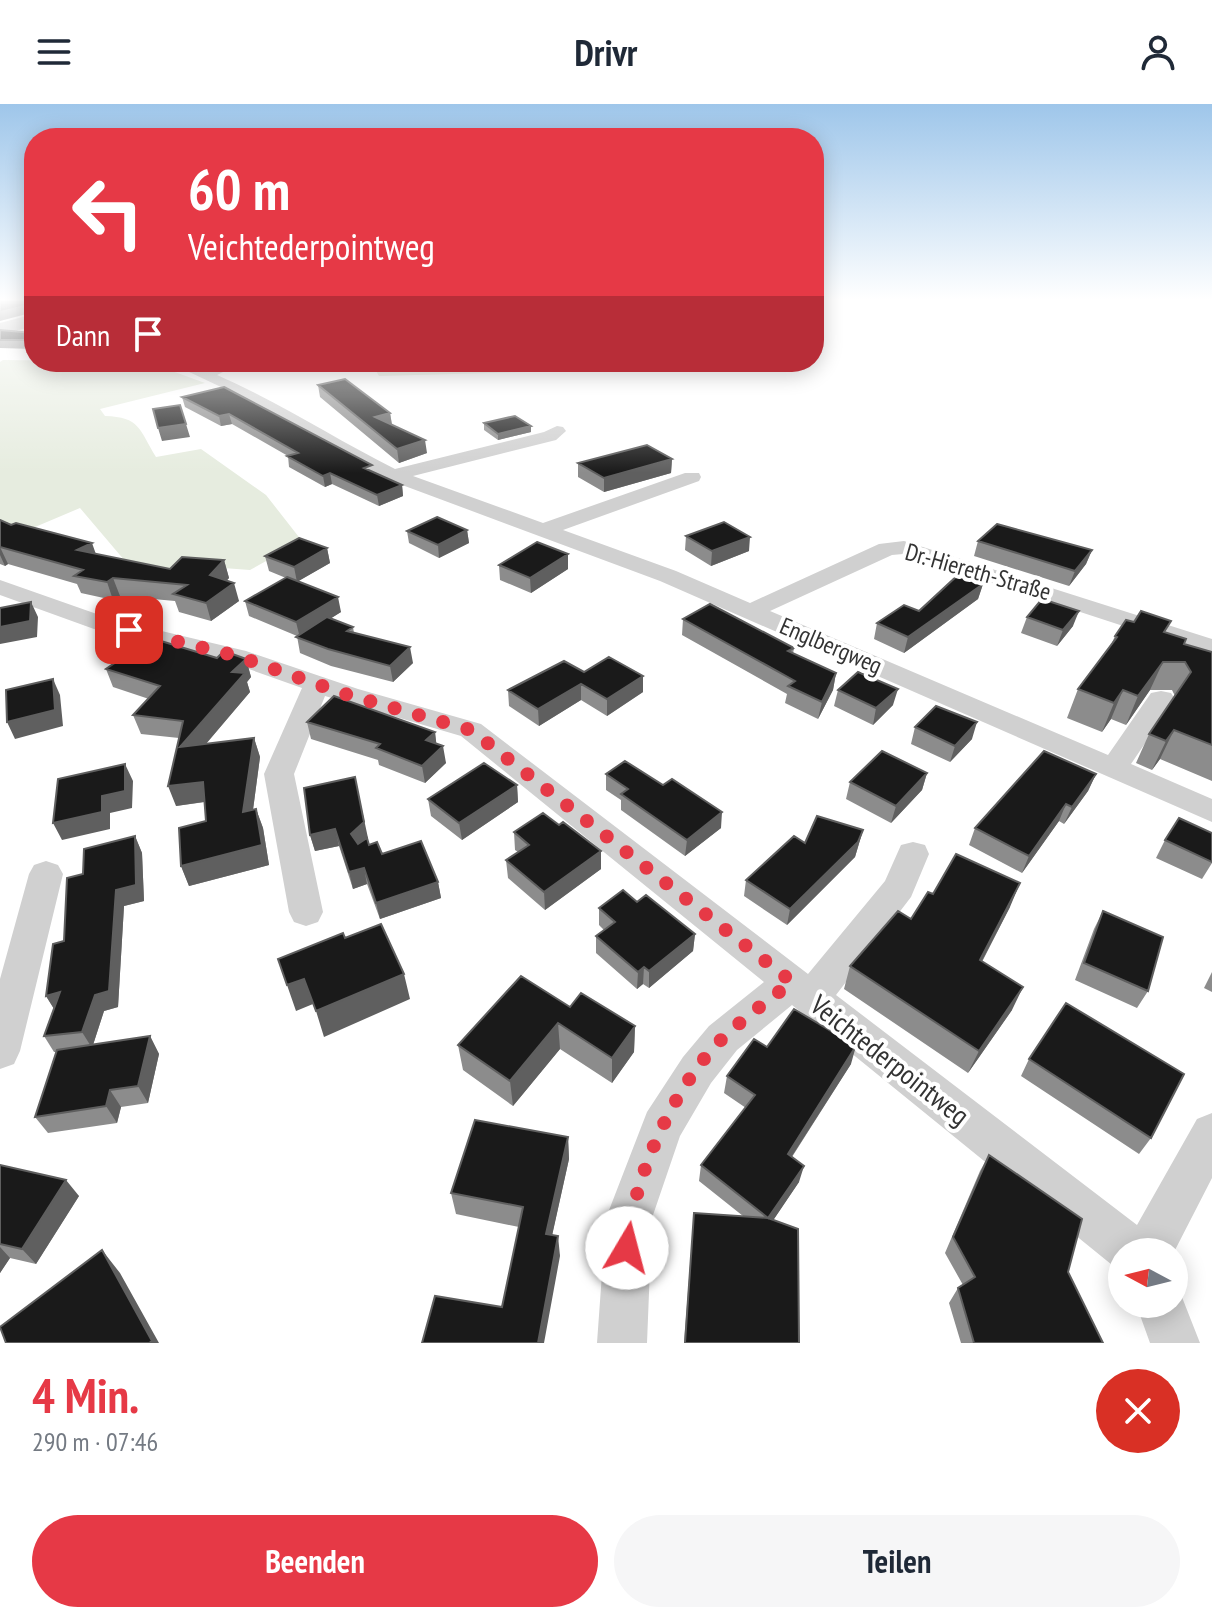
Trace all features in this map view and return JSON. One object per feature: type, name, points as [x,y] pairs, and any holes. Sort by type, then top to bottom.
[{"type":"street","name":"Englbergweg","points":[[201,372],[263,401],[339,448],[393,475],[546,529],[749,612],[1212,811]]},
{"type":"street","points":[[206,374],[211,372]]},
{"type":"street","points":[[393,475],[550,436],[557,431]]},
{"type":"street","points":[[546,529],[692,477]]},
{"type":"street","name":"Dr.-Hiereth-Straße","points":[[749,612],[887,549],[904,547],[1212,647]]},
{"type":"street","name":"Veichtederpointweg","points":[[0,587],[103,624],[237,656],[317,684],[471,730],[1116,1238]]},
{"type":"street","points":[[306,912],[279,774],[317,684]]},
{"type":"street","points":[[1114,768],[1161,699]]},
{"type":"street","points":[[622,1343],[629,1218],[662,1127],[697,1070],[723,1038],[802,990],[899,888],[913,854]]},
{"type":"street","points":[[0,1051],[46,874]]},
{"type":"street","points":[[1156,1238],[1212,1134]]},
{"type":"street","points":[[1166,1318],[1175,1343]]},
{"type":"shaded area","points":[[24,360],[24,372],[175,372],[205,383],[100,409],[105,416],[125,419],[137,426],[156,457],[201,449],[266,495],[302,541],[250,570],[183,565],[166,576],[125,561],[80,508],[28,530],[0,521],[0,362]]},
{"type":"shaded area","points":[[377,372],[527,372],[379,376]]},
{"type":"building","points":[[345,379],[390,413],[375,417],[425,440],[397,449],[318,385]]},
{"type":"building","points":[[224,387],[372,465],[364,468],[402,485],[377,495],[330,473],[323,476],[287,456],[298,453],[229,414],[219,416],[182,397]]},
{"type":"building","points":[[180,405],[186,424],[158,428],[153,409]]},
{"type":"building","points":[[515,416],[531,426],[498,434],[484,423]]},
{"type":"building","points":[[647,445],[672,459],[604,478],[578,463]]},
{"type":"building","points":[[437,517],[467,530],[438,545],[407,531]]},
{"type":"building","points":[[0,520],[92,543],[77,550],[170,569],[182,557],[224,560],[210,575],[234,583],[206,603],[173,594],[187,585],[113,578],[107,582],[74,576],[83,570],[0,547]]},
{"type":"building","points":[[724,522],[750,537],[712,551],[686,536]]},
{"type":"building","points":[[997,524],[1092,550],[1075,571],[978,541]]},
{"type":"building","points":[[299,538],[327,548],[294,567],[265,556]]},
{"type":"building","points":[[537,542],[568,554],[530,578],[499,565]]},
{"type":"building","points":[[958,575],[983,584],[908,637],[877,623],[904,605],[919,611]]},
{"type":"building","points":[[287,577],[338,597],[296,622],[245,601]]},
{"type":"building","points":[[1042,599],[1079,611],[1063,630],[1027,617]]},
{"type":"building","points":[[31,602],[30,621],[0,627],[0,608]]},
{"type":"building","points":[[710,604],[794,648],[788,651],[836,673],[822,702],[788,686],[795,681],[683,619]]},
{"type":"building","points":[[1141,611],[1171,621],[1164,632],[1186,639],[1184,644],[1212,652],[1212,745],[1174,730],[1166,741],[1149,734],[1191,672],[1185,662],[1163,662],[1138,696],[1123,690],[1114,703],[1078,689],[1126,620],[1134,622]]},
{"type":"building","points":[[327,617],[353,627],[347,631],[410,647],[390,666],[296,637]]},
{"type":"building","points":[[151,638],[217,658],[224,651],[246,659],[232,672],[245,673],[180,747],[254,738],[243,812],[256,809],[262,845],[181,866],[179,828],[206,821],[203,782],[168,786],[183,721],[133,715],[160,686],[106,669]]},
{"type":"building","points":[[609,657],[643,676],[607,699],[581,684],[538,709],[508,690],[564,661],[584,672]]},
{"type":"building","points":[[858,672],[898,689],[876,708],[838,690]]},
{"type":"building","points":[[53,679],[55,710],[7,722],[6,690]]},
{"type":"building","points":[[334,696],[435,732],[426,740],[443,746],[422,766],[376,748],[380,744],[307,722]]},
{"type":"building","points":[[936,706],[977,722],[955,746],[915,727]]},
{"type":"building","points":[[882,751],[927,773],[896,806],[850,782]]},
{"type":"building","points":[[1044,751],[1096,774],[1072,807],[1066,804],[1029,856],[975,828]]},
{"type":"building","points":[[625,761],[663,785],[672,779],[722,812],[687,840],[621,794],[628,789],[606,774]]},
{"type":"building","points":[[484,763],[517,785],[459,823],[428,799]]},
{"type":"building","points":[[125,764],[125,791],[102,796],[102,812],[53,823],[58,779]]},
{"type":"building","points":[[355,777],[364,822],[351,834],[358,844],[367,838],[369,845],[377,842],[382,854],[421,841],[438,882],[376,903],[364,868],[349,872],[335,829],[310,835],[304,788]]},
{"type":"building","points":[[543,813],[559,825],[563,822],[601,851],[544,892],[506,860],[529,845],[514,832]]},
{"type":"building","points":[[817,816],[863,830],[858,842],[790,909],[746,880],[794,836],[805,843]]},
{"type":"building","points":[[1179,818],[1212,833],[1212,862],[1165,840]]},
{"type":"building","points":[[135,836],[136,885],[116,890],[109,991],[95,995],[82,1032],[44,1036],[60,992],[46,996],[53,944],[64,941],[67,878],[83,874],[84,849]]},
{"type":"building","points":[[956,854],[1020,883],[980,960],[1023,987],[979,1051],[850,966],[898,911],[911,919],[928,892],[933,894]]},
{"type":"building","points":[[623,890],[637,902],[646,895],[695,934],[649,971],[644,967],[638,972],[596,936],[615,922],[599,908]]},
{"type":"building","points":[[1103,911],[1163,937],[1148,991],[1084,963]]},
{"type":"building","points":[[381,924],[404,974],[316,1011],[304,979],[287,985],[278,959],[343,933],[345,938]]},
{"type":"building","points":[[521,976],[570,1007],[581,993],[635,1026],[612,1058],[558,1023],[510,1081],[458,1045]]},
{"type":"building","points":[[1066,1003],[1184,1074],[1151,1138],[1029,1059]]},
{"type":"building","points":[[794,1009],[856,1046],[788,1154],[804,1166],[768,1218],[701,1165],[755,1095],[727,1076],[754,1039],[767,1047]]},
{"type":"building","points":[[150,1036],[138,1086],[110,1090],[106,1106],[35,1117],[57,1050]]},
{"type":"building","points":[[475,1120],[568,1137],[546,1234],[558,1236],[538,1343],[422,1343],[435,1296],[502,1307],[523,1207],[451,1193]]},
{"type":"building","points":[[989,1155],[1082,1219],[1068,1272],[1103,1343],[974,1343],[958,1288],[975,1277],[953,1237]]},
{"type":"building","points":[[0,1165],[66,1180],[22,1249],[0,1244]]},
{"type":"building","points":[[694,1213],[768,1218],[798,1229],[799,1343],[685,1343]]},
{"type":"building","points":[[102,1250],[152,1341],[6,1343],[0,1327]]},
{"type":"route","points":[[129,630],[237,656],[348,695],[471,730],[792,982],[723,1038],[697,1070],[662,1127],[629,1218],[627,1248]]}]
